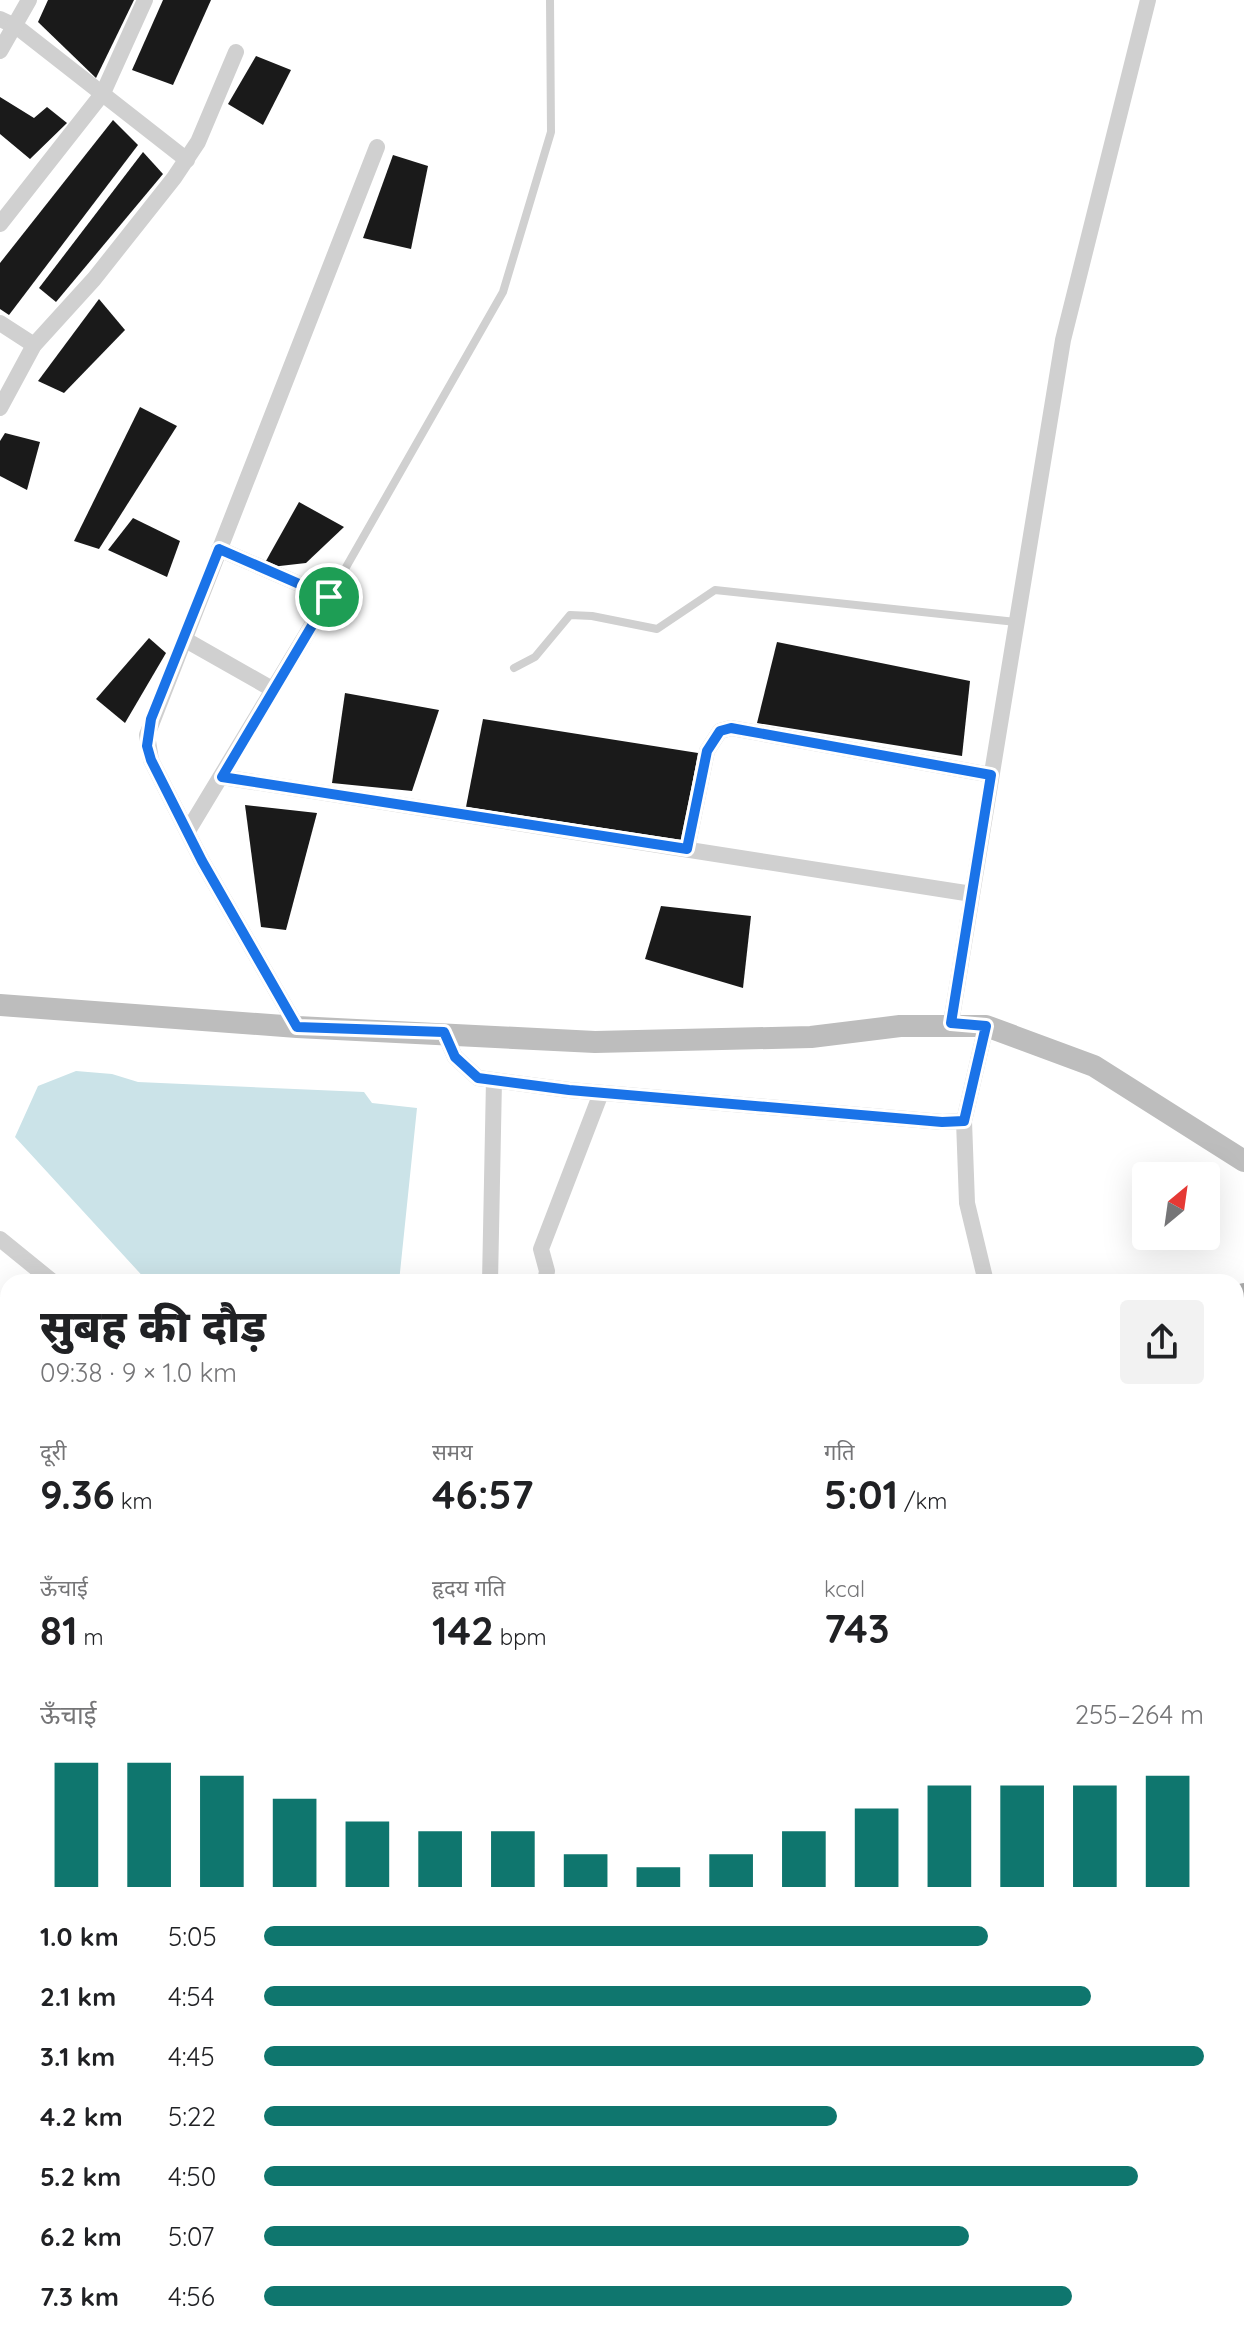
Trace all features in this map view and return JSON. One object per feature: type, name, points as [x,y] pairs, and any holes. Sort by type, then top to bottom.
[{"type":"main road","points":[[0,1005],[297,1027],[595,1042],[811,1037],[951,1023],[986,1026],[1094,1066],[1244,1161]]},
{"type":"street","points":[[0,51],[17,27],[29,0]]},
{"type":"street","points":[[0,224],[103,93],[145,0]]},
{"type":"street","points":[[951,1023],[1063,340],[1148,0]]},
{"type":"street","points":[[0,19],[17,27],[187,160]]},
{"type":"street","points":[[0,408],[34,345],[94,279],[187,160],[198,142],[236,52]]},
{"type":"street","points":[[297,1027],[202,861],[147,746],[151,719],[377,147]]},
{"type":"street","points":[[0,323],[34,345]]},
{"type":"street","points":[[189,829],[329,597],[219,549]]},
{"type":"street","points":[[184,639],[272,689]]},
{"type":"street","points":[[687,849],[707,751],[720,731],[731,728],[991,775]]},
{"type":"street","points":[[222,777],[972,894]]},
{"type":"street","points":[[984,1274],[967,1203],[964,1121],[986,1026]]},
{"type":"street","points":[[444,1032],[455,1057],[465,1070],[478,1078],[601,1093],[942,1122],[964,1121]]},
{"type":"street","points":[[490,1274],[494,1080]]},
{"type":"street","points":[[546,1274],[541,1249],[601,1093]]},
{"type":"street","points":[[0,1239],[43,1274]]},
{"type":"lane","points":[[329,597],[503,292],[551,132],[550,0]]},
{"type":"lane","points":[[514,668],[535,657],[570,615],[592,616],[657,629],[715,590],[1016,622]]},
{"type":"water","points":[[76,1071],[112,1074],[138,1082],[364,1092],[372,1103],[417,1108],[400,1274],[141,1274],[15,1137],[38,1086]]},
{"type":"building","points":[[48,0],[134,0],[96,78],[38,22]]},
{"type":"building","points":[[163,0],[211,0],[173,85],[132,70]]},
{"type":"building","points":[[256,56],[291,70],[263,125],[228,104]]},
{"type":"building","points":[[0,97],[34,118],[47,107],[67,123],[30,159],[0,134]]},
{"type":"building","points":[[113,120],[138,145],[9,315],[0,309],[0,263]]},
{"type":"building","points":[[143,152],[163,174],[56,302],[39,288]]},
{"type":"building","points":[[393,155],[428,166],[411,249],[363,238]]},
{"type":"building","points":[[99,299],[125,330],[64,393],[38,381]]},
{"type":"building","points":[[140,407],[177,426],[99,549],[74,541]]},
{"type":"building","points":[[5,433],[40,442],[27,490],[0,476],[0,441]]},
{"type":"building","points":[[299,502],[344,527],[306,563],[262,568]]},
{"type":"building","points":[[133,518],[180,541],[167,577],[108,550]]},
{"type":"building","points":[[149,638],[166,653],[125,723],[96,699]]},
{"type":"building","points":[[777,642],[970,681],[962,756],[757,723]]},
{"type":"building","points":[[345,693],[439,710],[412,791],[332,783]]},
{"type":"building","points":[[483,719],[698,753],[682,840],[466,807]]},
{"type":"building","points":[[245,805],[317,813],[286,930],[261,927]]},
{"type":"building","points":[[661,906],[751,916],[743,988],[645,959]]},
{"type":"route","points":[[219,549],[329,597],[222,777],[687,849],[707,751],[720,731],[731,728],[991,775],[951,1023],[986,1026],[964,1121],[942,1122],[569,1090],[478,1078],[465,1070],[455,1057],[444,1032],[297,1027],[202,861],[189,829],[151,760],[147,735],[219,549]]}]
